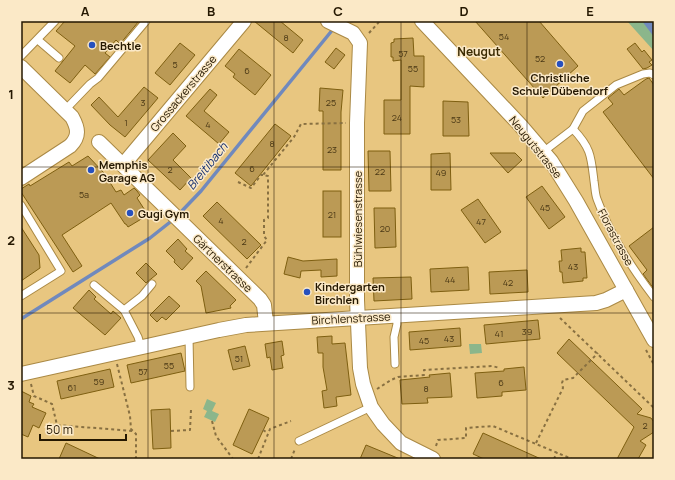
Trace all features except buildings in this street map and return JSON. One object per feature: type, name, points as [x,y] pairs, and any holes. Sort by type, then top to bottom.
[{"type":"street","name":"Grossackerstrasse","points":[[123,164],[244,21]]},
{"type":"street","name":"Neugutstrasse","points":[[427,23],[544,152],[568,188],[626,290]]},
{"type":"street","points":[[334,24],[353,33],[360,43]]},
{"type":"street","name":"Bühlwiesenstrasse","points":[[360,43],[357,123],[357,300],[360,368],[368,401],[383,424],[401,443],[432,458]]},
{"type":"street","points":[[21,67],[72,117],[78,133],[74,142],[70,146],[21,178]]},
{"type":"street","name":"Gärtnerstrasse","points":[[99,142],[260,299],[264,305],[266,323]]},
{"type":"street","points":[[626,290],[654,340]]},
{"type":"street","name":"Birchlenstrasse","points":[[25,374],[189,336],[266,323],[596,303],[606,300],[626,290]]},
{"type":"lane","points":[[65,110],[90,84],[98,78],[146,21]]},
{"type":"lane","points":[[21,56],[53,24]]},
{"type":"lane","points":[[38,40],[59,58]]},
{"type":"lane","points":[[544,152],[573,129],[583,111],[616,85],[643,74],[650,73],[654,75]]},
{"type":"lane","name":"Florastrasse","points":[[573,129],[584,140],[591,158],[596,196],[602,214],[621,251],[638,277],[654,297]]},
{"type":"lane","points":[[21,205],[61,271],[21,296]]},
{"type":"lane","points":[[124,310],[142,296],[152,284]]},
{"type":"lane","points":[[94,285],[124,310],[138,337],[141,348]]},
{"type":"lane","points":[[395,364],[394,337],[396,315]]},
{"type":"lane","points":[[189,336],[190,386]]},
{"type":"lane","points":[[299,441],[368,401]]},
{"type":"path","points":[[360,43],[380,21]]},
{"type":"path","points":[[238,182],[251,188],[294,137],[301,124],[357,123]]},
{"type":"path","points":[[239,278],[267,240],[264,236],[264,220],[268,218],[268,176],[263,175]]},
{"type":"path","points":[[556,306],[557,314],[654,408]]},
{"type":"path","points":[[115,353],[130,416],[131,429],[136,434],[136,458],[131,459]]},
{"type":"path","points":[[536,444],[563,388],[563,380],[573,378],[598,353]]},
{"type":"path","points":[[368,401],[391,380],[398,377],[424,375],[424,370],[492,366],[500,368]]},
{"type":"path","points":[[25,374],[34,396],[52,404],[57,425],[133,431]]},
{"type":"path","points":[[171,431],[190,430],[191,410]]},
{"type":"path","points":[[212,421],[216,436],[233,459]]},
{"type":"path","points":[[258,459],[270,429],[290,421]]},
{"type":"path","points":[[432,458],[438,440],[466,438],[466,428],[493,426],[572,459]]},
{"type":"path","points":[[263,430],[268,433]]},
{"type":"path","points":[[554,459],[557,452]]},
{"type":"green space","points":[[627,21],[654,21],[654,51]]},
{"type":"green space","points":[[469,344],[481,344],[482,353],[470,354]]},
{"type":"green space","points":[[207,399],[216,403],[212,411],[219,414],[215,422],[204,417],[207,411],[203,409]]},
{"type":"water","points":[[642,21],[654,21],[654,37]]},
{"type":"waterway","name":"Breitibach","points":[[178,215],[201,191],[334,28]]},
{"type":"waterway","name":"Breitibach","points":[[21,319],[150,238],[174,219]]},
{"type":"place","name":"Bechtle","points":[[92,45]]},
{"type":"place","name":"Christliche Schule Dübendorf","points":[[560,64]]},
{"type":"place","name":"Memphis Garage AG","points":[[91,170]]},
{"type":"place","name":"Gugi Gym","points":[[130,213]]},
{"type":"place","name":"Kindergarten Birchlen","points":[[307,292]]},
{"type":"district","name":"Neugut","points":[[479,51]]}]
